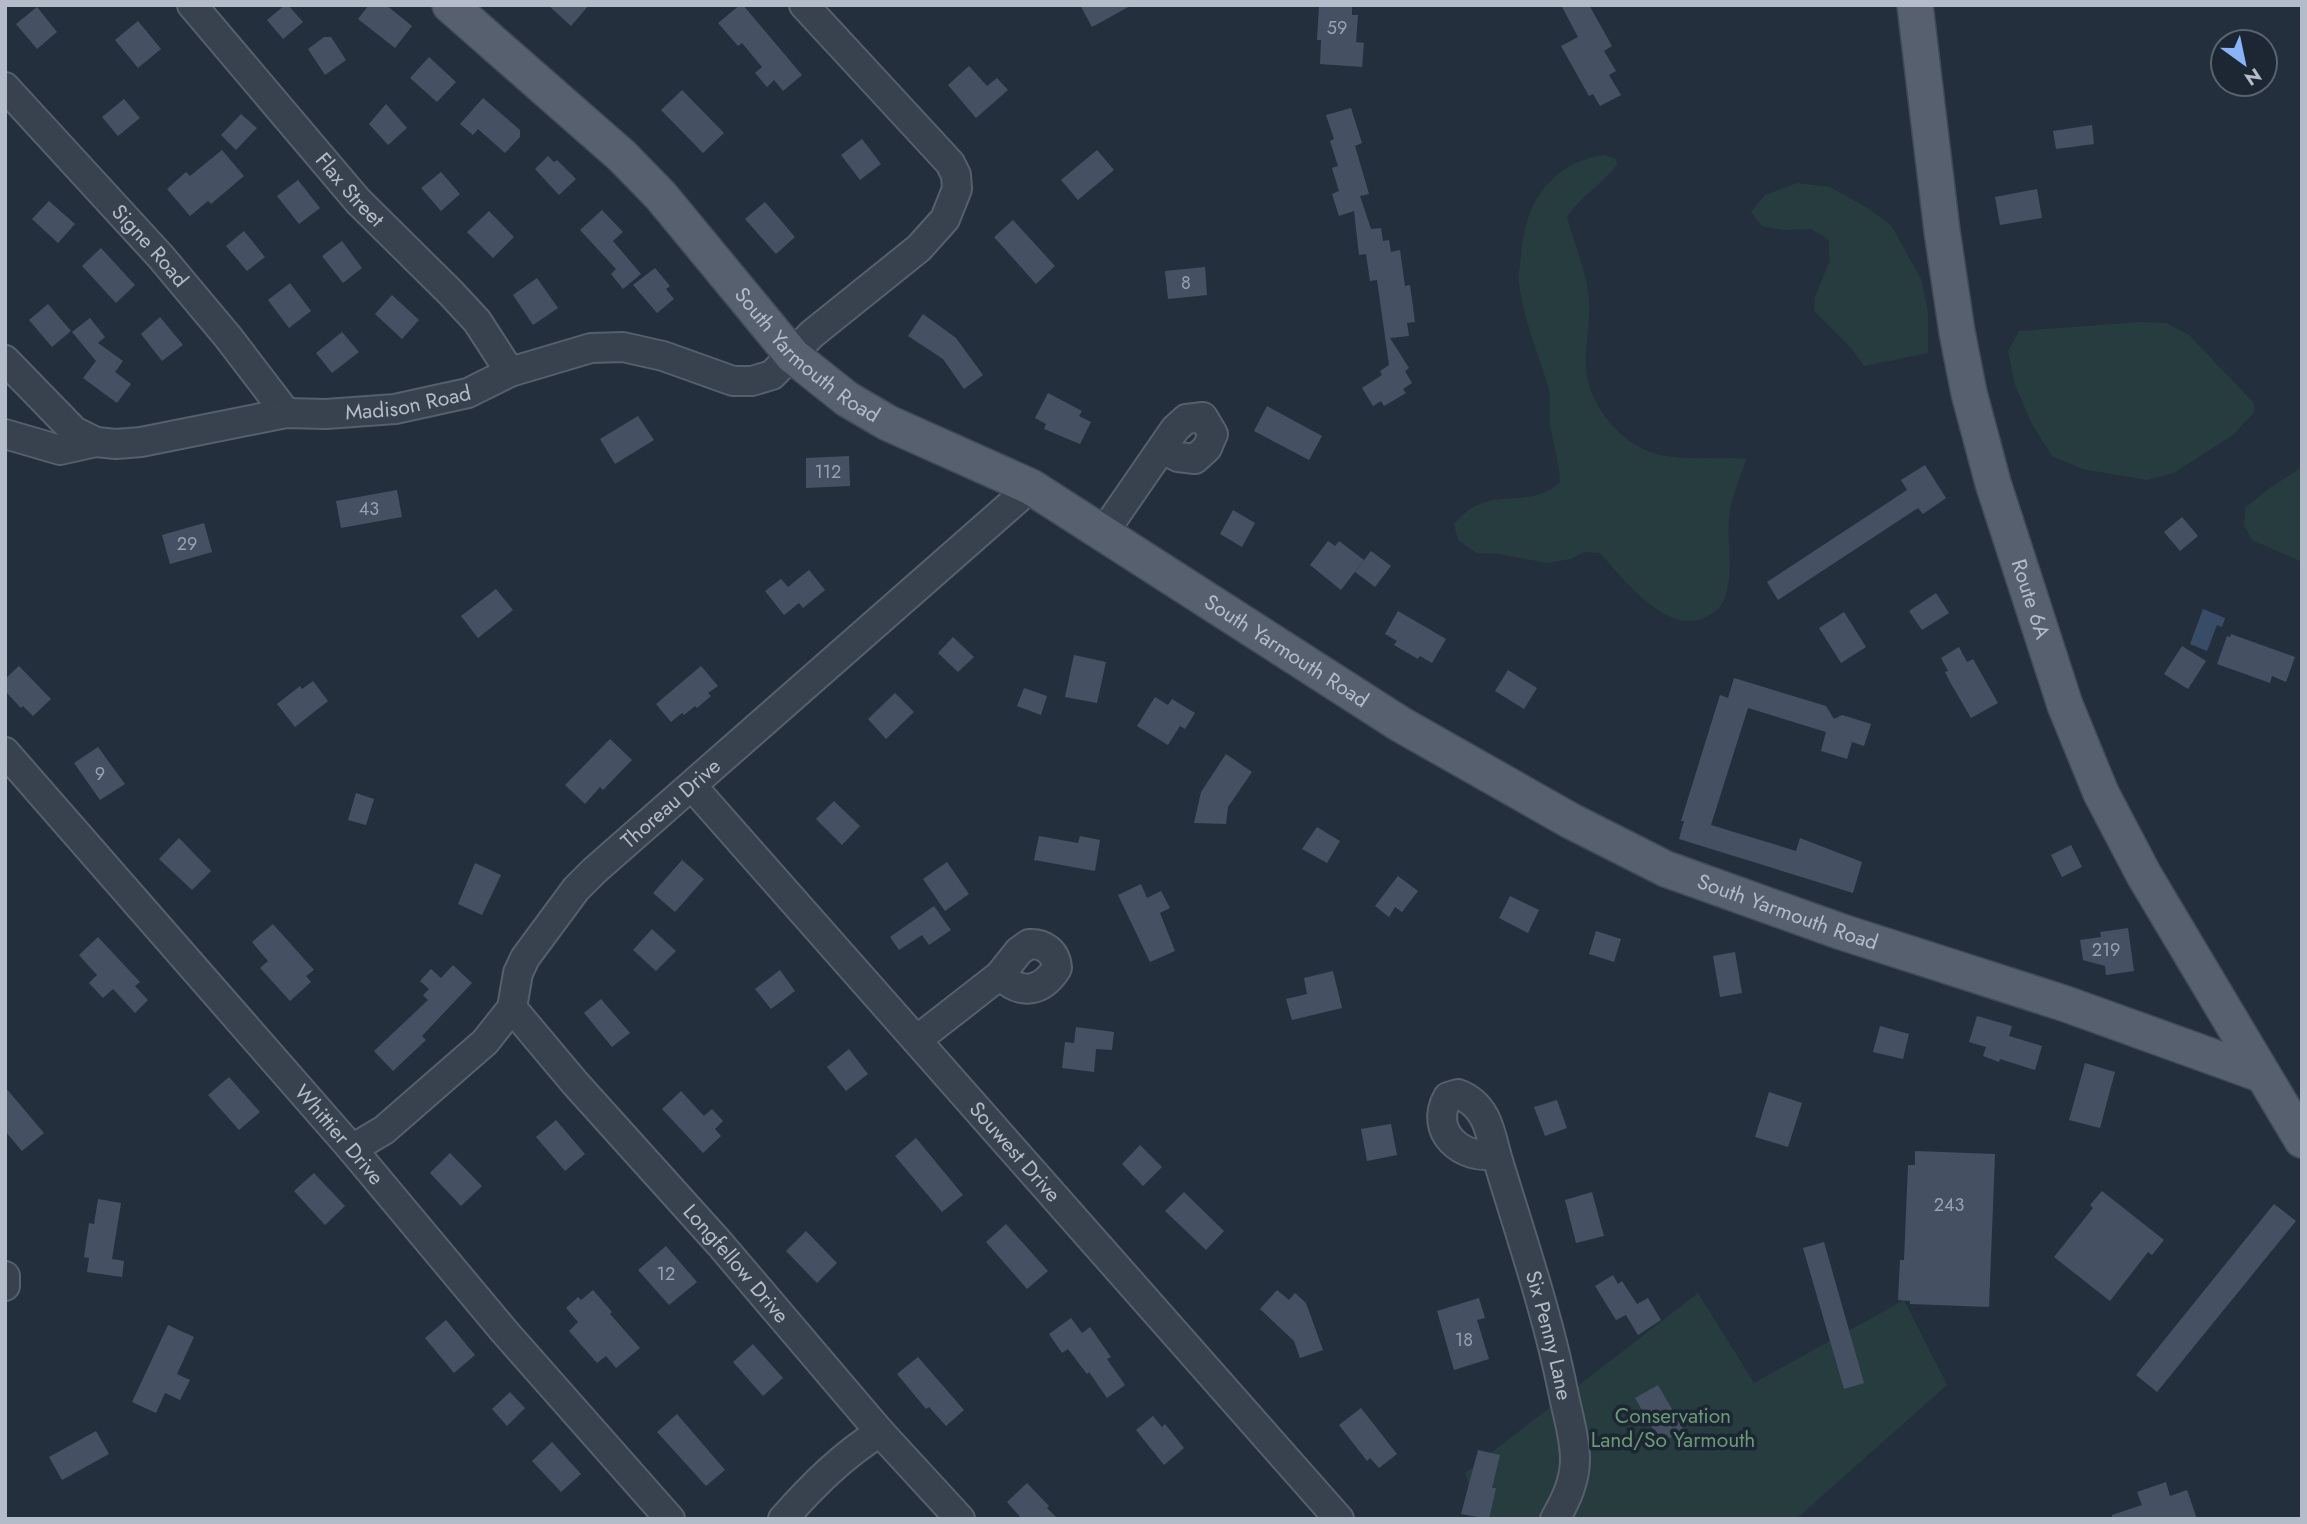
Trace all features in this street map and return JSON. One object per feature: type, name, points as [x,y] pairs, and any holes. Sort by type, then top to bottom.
[{"type":"main road","name":"South Yarmouth Road","points":[[450,5],[622,156],[661,196],[793,356],[847,399],[888,422],[1031,487],[1401,724],[1571,821],[1666,869],[1842,932],[2066,1004],[2263,1074]]},
{"type":"main road","name":"Route 6A","points":[[1915,5],[1942,230],[1969,393],[1993,483],[2051,662],[2083,754],[2112,816],[2144,875],[2302,1140]]},
{"type":"street","name":"Flax Street","points":[[192,5],[358,201],[477,321],[510,372]]},
{"type":"street","name":"Madison Road","points":[[5,434],[60,450],[96,442],[141,442],[286,413],[326,414],[409,406],[468,393],[510,372],[591,348],[623,347],[663,356],[733,381],[752,381],[772,375],[812,334],[919,248],[944,219],[957,189],[950,163],[804,5]]},
{"type":"street","name":"Signe Road","points":[[5,87],[161,257],[228,337],[286,413]]},
{"type":"street","points":[[5,360],[74,431],[96,442]]},
{"type":"street","points":[[1104,533],[1163,449]]},
{"type":"street","name":"Thoreau Drive","points":[[352,1149],[384,1130],[459,1068],[485,1042],[512,1008],[518,973],[525,958],[576,889],[630,838],[1031,487]]},
{"type":"street","name":"Whittier Drive","points":[[5,752],[352,1149],[504,1331],[670,1519]]},
{"type":"street","name":"Souwest Drive","points":[[692,786],[1339,1519]]},
{"type":"street","points":[[918,1039],[1000,975]]},
{"type":"street","name":"Longfellow Drive","points":[[512,1008],[575,1083],[720,1244],[880,1432],[960,1519]]},
{"type":"street","name":"Six Penny Lane","points":[[1496,1154],[1559,1366],[1571,1430],[1575,1459],[1572,1484],[1555,1519]]},
{"type":"street","points":[[5,1276],[5,1286]]},
{"type":"street","points":[[783,1519],[817,1481],[850,1451],[880,1432]]},
{"type":"green space","points":[[1605,155],[1616,159],[1617,165],[1567,217],[1588,290],[1586,367],[1590,389],[1596,402],[1623,436],[1647,451],[1682,458],[1746,459],[1730,511],[1730,565],[1725,597],[1714,612],[1693,621],[1662,613],[1648,603],[1600,553],[1584,552],[1571,559],[1547,563],[1499,554],[1476,553],[1458,540],[1454,524],[1475,506],[1497,499],[1530,497],[1550,490],[1560,482],[1550,424],[1549,391],[1521,296],[1519,277],[1523,237],[1534,203],[1555,177],[1586,159]]},
{"type":"green space","points":[[1797,183],[1830,187],[1891,225],[1921,279],[1928,312],[1928,353],[1864,366],[1851,348],[1814,311],[1815,297],[1830,260],[1828,239],[1811,229],[1783,230],[1762,226],[1751,212],[1765,195]]},
{"type":"green space","points":[[2141,322],[2166,323],[2189,335],[2253,402],[2255,411],[2234,434],[2174,473],[2147,480],[2082,469],[2052,456],[2032,424],[2015,385],[2008,351],[2019,331]]},
{"type":"green space","points":[[2302,467],[2302,562],[2252,540],[2244,525],[2245,508]]},
{"type":"green space","name":"Conservation Land/So Yarmouth","points":[[1698,1293],[1754,1383],[1904,1300],[1947,1385],[1796,1519],[1479,1519],[1465,1473]]},
{"type":"water","points":[[2203,609],[2225,618],[2222,627],[2217,625],[2207,651],[2190,644]]},
{"type":"building","points":[[285,5],[303,22],[283,39],[267,20]]},
{"type":"building","points":[[369,5],[386,5],[412,26],[395,48],[358,19]]},
{"type":"building","points":[[548,5],[589,5],[571,26]]},
{"type":"building","points":[[743,5],[802,75],[783,91],[774,80],[767,87],[755,73],[762,67],[742,43],[738,46],[718,23]]},
{"type":"building","points":[[1080,5],[1132,5],[1092,27]]},
{"type":"building","points":[[1319,5],[1352,5],[1352,15],[1358,15],[1356,42],[1364,43],[1362,67],[1320,64],[1321,40],[1317,40]]},
{"type":"building","points":[[1561,5],[1589,5],[1612,46],[1604,51],[1616,71],[1609,75],[1621,95],[1600,106],[1593,94],[1589,96],[1561,46],[1578,37]]},
{"type":"building","points":[[37,7],[57,32],[37,49],[16,24]]},
{"type":"building","points":[[138,21],[161,49],[138,68],[115,40]]},
{"type":"building","points":[[324,37],[331,37],[346,60],[325,75],[308,49]]},
{"type":"building","points":[[429,57],[456,82],[437,102],[410,78]]},
{"type":"building","points":[[969,66],[987,86],[997,78],[1008,90],[976,118],[948,85]]},
{"type":"building","points":[[682,90],[724,133],[703,153],[661,110]]},
{"type":"building","points":[[483,98],[520,130],[520,137],[505,153],[478,129],[473,135],[460,124]]},
{"type":"building","points":[[124,99],[140,118],[118,136],[102,117]]},
{"type":"building","points":[[386,104],[407,128],[388,145],[369,124]]},
{"type":"building","points":[[1351,108],[1362,143],[1355,146],[1369,194],[1360,196],[1371,229],[1381,228],[1383,241],[1389,240],[1391,252],[1400,250],[1405,286],[1410,285],[1415,322],[1407,323],[1409,336],[1390,338],[1409,368],[1405,371],[1412,383],[1403,389],[1406,393],[1384,406],[1381,401],[1373,406],[1362,388],[1382,375],[1380,371],[1389,365],[1377,280],[1370,281],[1366,254],[1359,255],[1354,211],[1339,216],[1332,194],[1339,191],[1332,168],[1338,166],[1330,141],[1334,139],[1326,115]]},
{"type":"building","points":[[241,114],[257,128],[236,150],[221,135]]},
{"type":"building","points":[[2092,125],[2094,144],[2056,149],[2053,131]]},
{"type":"building","points":[[862,139],[881,164],[860,180],[841,155]]},
{"type":"building","points":[[222,150],[244,176],[211,204],[208,201],[190,216],[167,189],[186,172],[190,176]]},
{"type":"building","points":[[1097,150],[1114,170],[1078,200],[1061,180]]},
{"type":"building","points":[[548,156],[554,162],[557,160],[576,179],[559,195],[535,169]]},
{"type":"building","points":[[441,172],[460,194],[441,211],[421,188]]},
{"type":"building","points":[[298,180],[320,208],[299,224],[277,196]]},
{"type":"building","points":[[2037,189],[2042,218],[2000,225],[1995,197]]},
{"type":"building","points":[[49,201],[75,224],[58,243],[32,219]]},
{"type":"building","points":[[765,202],[795,237],[776,254],[745,219]]},
{"type":"building","points":[[602,210],[623,232],[613,241],[641,274],[623,289],[611,274],[616,269],[580,230]]},
{"type":"building","points":[[489,211],[514,237],[493,258],[467,232]]},
{"type":"building","points":[[1013,220],[1055,266],[1036,284],[994,237]]},
{"type":"building","points":[[244,231],[265,257],[247,271],[226,246]]},
{"type":"building","points":[[342,241],[362,268],[343,283],[322,256]]},
{"type":"building","points":[[101,248],[135,285],[116,303],[82,266]]},
{"type":"building","points":[[1205,267],[1207,295],[1168,299],[1165,271]]},
{"type":"building","points":[[655,268],[670,286],[666,289],[674,299],[657,313],[633,285]]},
{"type":"building","points":[[537,278],[558,308],[533,325],[513,295]]},
{"type":"building","points":[[290,283],[311,311],[289,328],[268,300]]},
{"type":"building","points":[[392,295],[419,320],[402,339],[375,314]]},
{"type":"building","points":[[48,304],[71,331],[52,347],[29,320]]},
{"type":"building","points":[[923,314],[956,338],[983,375],[964,389],[943,359],[908,336]]},
{"type":"building","points":[[160,317],[183,345],[162,361],[141,334]]},
{"type":"building","points":[[90,318],[105,337],[98,343],[123,361],[115,372],[131,384],[117,403],[83,378],[96,361],[72,332]]},
{"type":"building","points":[[342,332],[359,352],[332,373],[316,353]]},
{"type":"building","points":[[1048,393],[1082,411],[1079,416],[1091,422],[1080,444],[1044,429],[1046,424],[1035,418]]},
{"type":"building","points":[[1267,406],[1322,436],[1309,460],[1254,431]]},
{"type":"building","points":[[638,416],[654,440],[615,464],[600,439]]},
{"type":"building","points":[[849,456],[850,486],[806,488],[806,458]]},
{"type":"building","points":[[1925,465],[1946,498],[1923,514],[1918,508],[1778,600],[1767,582],[1907,490],[1901,480]]},
{"type":"building","points":[[397,490],[402,517],[341,528],[336,501]]},
{"type":"building","points":[[1233,510],[1255,523],[1242,547],[1220,534]]},
{"type":"building","points":[[2182,517],[2198,536],[2180,551],[2164,532]]},
{"type":"building","points":[[204,523],[212,552],[170,564],[162,535]]},
{"type":"building","points":[[1328,541],[1335,546],[1339,541],[1364,560],[1341,590],[1310,565]]},
{"type":"building","points":[[1371,551],[1391,566],[1375,587],[1355,572]]},
{"type":"building","points":[[809,570],[825,590],[803,608],[799,603],[784,615],[765,591],[781,579],[788,587]]},
{"type":"building","points":[[496,589],[513,610],[478,638],[461,616]]},
{"type":"building","points":[[1936,593],[1949,613],[1922,630],[1909,611]]},
{"type":"building","points":[[1398,611],[1446,639],[1432,663],[1420,656],[1418,659],[1394,645],[1397,641],[1385,634]]},
{"type":"building","points":[[1844,612],[1866,647],[1841,663],[1819,628]]},
{"type":"building","points":[[2231,634],[2295,657],[2286,682],[2272,676],[2270,683],[2217,664],[2227,636],[2230,637]]},
{"type":"building","points":[[953,637],[974,657],[958,672],[938,653]]},
{"type":"building","points":[[2182,646],[2206,661],[2188,689],[2164,674]]},
{"type":"building","points":[[1959,647],[1967,662],[1973,659],[1998,703],[1971,718],[1945,672],[1948,671],[1941,658]]},
{"type":"building","points":[[1074,655],[1106,662],[1097,703],[1065,697]]},
{"type":"building","points":[[19,666],[51,699],[33,716],[5,691],[5,679]]},
{"type":"building","points":[[701,666],[718,686],[708,693],[711,696],[697,708],[695,706],[684,715],[682,713],[671,722],[656,704]]},
{"type":"building","points":[[1508,670],[1537,688],[1524,709],[1495,691]]},
{"type":"building","points":[[1734,678],[1826,706],[1834,719],[1842,715],[1871,724],[1864,746],[1852,742],[1847,759],[1821,751],[1826,732],[1748,708],[1711,825],[1796,851],[1800,838],[1862,862],[1853,893],[1679,839],[1684,821],[1681,821],[1720,695],[1728,698]]},
{"type":"building","points":[[313,681],[328,701],[295,727],[277,704],[300,686],[302,689]]},
{"type":"building","points":[[1024,688],[1047,696],[1041,715],[1017,706]]},
{"type":"building","points":[[895,693],[914,712],[886,739],[868,719]]},
{"type":"building","points":[[1155,697],[1168,705],[1172,699],[1195,713],[1185,729],[1180,726],[1168,745],[1137,726]]},
{"type":"building","points":[[610,739],[632,760],[603,790],[600,787],[585,804],[565,785]]},
{"type":"building","points":[[98,747],[125,784],[100,800],[74,763]]},
{"type":"building","points":[[1226,754],[1252,772],[1228,807],[1226,824],[1194,823],[1201,792]]},
{"type":"building","points":[[356,793],[374,799],[366,825],[348,820]]},
{"type":"building","points":[[834,801],[860,826],[842,845],[816,819]]},
{"type":"building","points":[[1317,827],[1340,841],[1327,863],[1302,849]]},
{"type":"building","points":[[1039,836],[1078,843],[1080,836],[1100,840],[1095,871],[1034,860]]},
{"type":"building","points":[[179,838],[211,871],[192,890],[159,859]]},
{"type":"building","points":[[2071,845],[2082,867],[2062,877],[2051,855]]},
{"type":"building","points":[[682,860],[704,879],[675,912],[653,893]]},
{"type":"building","points":[[947,862],[969,894],[945,911],[923,879]]},
{"type":"building","points":[[475,863],[501,875],[482,915],[458,904]]},
{"type":"building","points":[[1398,876],[1418,891],[1402,912],[1395,907],[1389,917],[1375,906]]},
{"type":"building","points":[[1141,884],[1147,898],[1161,891],[1170,908],[1160,913],[1175,951],[1150,962],[1118,895]]},
{"type":"building","points":[[1510,896],[1539,910],[1528,933],[1499,918]]},
{"type":"building","points":[[934,906],[951,930],[929,945],[922,935],[899,950],[890,937]]},
{"type":"building","points":[[273,924],[314,970],[306,976],[311,982],[290,1001],[260,968],[268,961],[252,942]]},
{"type":"building","points":[[2128,928],[2134,971],[2106,975],[2105,966],[2083,960],[2080,940],[2101,937],[2100,932]]},
{"type":"building","points":[[652,929],[676,951],[656,971],[633,950]]},
{"type":"building","points":[[1596,931],[1621,939],[1614,962],[1589,954]]},
{"type":"building","points":[[98,937],[140,982],[135,986],[148,1000],[135,1013],[113,989],[103,998],[89,983],[97,975],[79,955]]},
{"type":"building","points":[[1735,952],[1742,993],[1720,997],[1713,956]]},
{"type":"building","points":[[453,965],[472,983],[422,1036],[426,1040],[393,1071],[374,1051],[428,1000],[423,995],[429,989],[420,981],[431,969],[441,978]]},
{"type":"building","points":[[780,970],[795,991],[771,1009],[755,989]]},
{"type":"building","points":[[1333,971],[1342,1008],[1292,1020],[1286,999],[1307,994],[1304,978]]},
{"type":"building","points":[[601,999],[630,1033],[612,1047],[584,1013]]},
{"type":"building","points":[[1977,1016],[2012,1026],[2009,1036],[2042,1046],[2035,1070],[1983,1056],[1986,1047],[1969,1042]]},
{"type":"building","points":[[1880,1026],[1909,1034],[1903,1059],[1873,1052]]},
{"type":"building","points":[[1076,1027],[1114,1032],[1112,1050],[1096,1049],[1094,1072],[1062,1068],[1065,1042],[1074,1043]]},
{"type":"building","points":[[849,1049],[868,1074],[846,1091],[827,1067]]},
{"type":"building","points":[[2085,1063],[2115,1072],[2100,1128],[2069,1120]]},
{"type":"building","points":[[229,1077],[260,1112],[239,1130],[208,1095]]},
{"type":"building","points":[[5,1087],[44,1133],[22,1151],[5,1131]]},
{"type":"building","points":[[681,1091],[704,1116],[712,1109],[723,1121],[715,1129],[721,1136],[703,1153],[662,1109]]},
{"type":"building","points":[[1769,1092],[1802,1103],[1788,1147],[1755,1137]]},
{"type":"building","points":[[1557,1100],[1567,1128],[1545,1136],[1534,1107]]},
{"type":"building","points":[[556,1120],[585,1154],[565,1171],[536,1137]]},
{"type":"building","points":[[1391,1124],[1397,1155],[1367,1161],[1361,1129]]},
{"type":"building","points":[[916,1138],[963,1195],[942,1212],[895,1156]]},
{"type":"building","points":[[1140,1145],[1162,1167],[1143,1186],[1122,1164]]},
{"type":"building","points":[[1915,1151],[1995,1154],[1989,1307],[1910,1304],[1910,1301],[1898,1300],[1900,1260],[1904,1260],[1908,1165],[1915,1165]]},
{"type":"building","points":[[450,1153],[482,1186],[461,1206],[430,1173]]},
{"type":"building","points":[[314,1173],[345,1206],[325,1225],[294,1191]]},
{"type":"building","points":[[2102,1191],[2164,1240],[2152,1255],[2148,1252],[2110,1301],[2054,1257],[2093,1208],[2090,1205]]},
{"type":"building","points":[[1184,1192],[1224,1231],[1206,1250],[1165,1211]]},
{"type":"building","points":[[1592,1192],[1604,1236],[1576,1243],[1565,1200]]},
{"type":"building","points":[[98,1199],[121,1203],[112,1259],[124,1261],[122,1277],[87,1272],[89,1258],[84,1257],[89,1223],[94,1224]]},
{"type":"building","points":[[2274,1204],[2296,1221],[2157,1392],[2136,1375]]},
{"type":"building","points":[[1006,1224],[1048,1271],[1027,1289],[986,1242]]},
{"type":"building","points":[[806,1231],[837,1263],[817,1283],[786,1251]]},
{"type":"building","points":[[1824,1242],[1864,1383],[1844,1389],[1803,1248]]},
{"type":"building","points":[[666,1246],[697,1282],[669,1305],[638,1270]]},
{"type":"building","points":[[1613,1275],[1618,1284],[1622,1281],[1637,1304],[1648,1298],[1661,1320],[1638,1335],[1626,1315],[1616,1320],[1595,1286]]},
{"type":"building","points":[[593,1290],[640,1348],[616,1368],[606,1356],[597,1363],[569,1331],[578,1322],[566,1308],[578,1297],[581,1300]]},
{"type":"building","points":[[1277,1290],[1289,1300],[1295,1293],[1306,1303],[1323,1350],[1300,1358],[1294,1341],[1260,1309]]},
{"type":"building","points":[[1479,1298],[1485,1318],[1477,1320],[1489,1359],[1454,1370],[1437,1311]]},
{"type":"building","points":[[1071,1318],[1082,1333],[1090,1327],[1111,1357],[1107,1359],[1125,1385],[1107,1398],[1089,1372],[1087,1374],[1068,1349],[1062,1353],[1049,1334]]},
{"type":"building","points":[[446,1320],[475,1355],[454,1373],[425,1338]]},
{"type":"building","points":[[168,1325],[194,1337],[177,1374],[190,1380],[180,1400],[165,1393],[156,1413],[132,1402]]},
{"type":"building","points":[[753,1344],[783,1378],[763,1396],[733,1362]]},
{"type":"building","points":[[918,1357],[964,1410],[946,1426],[929,1407],[926,1409],[897,1374]]},
{"type":"building","points":[[1658,1385],[1684,1430],[1661,1443],[1635,1398]]},
{"type":"building","points":[[510,1392],[525,1408],[507,1426],[492,1409]]},
{"type":"building","points":[[1361,1408],[1397,1454],[1379,1468],[1370,1458],[1367,1461],[1339,1425]]},
{"type":"building","points":[[677,1414],[725,1470],[706,1486],[657,1432]]},
{"type":"building","points":[[1153,1416],[1162,1427],[1165,1424],[1184,1448],[1164,1465],[1136,1430]]},
{"type":"building","points":[[96,1431],[109,1454],[62,1480],[49,1457]]},
{"type":"building","points":[[552,1442],[581,1474],[561,1492],[532,1461]]},
{"type":"building","points":[[1478,1450],[1500,1455],[1492,1488],[1496,1488],[1489,1519],[1461,1514]]},
{"type":"building","points":[[2166,1482],[2170,1496],[2187,1490],[2197,1519],[2112,1519],[2112,1515],[2142,1505],[2137,1492]]},
{"type":"building","points":[[1027,1483],[1058,1519],[1022,1519],[1007,1502]]}]
